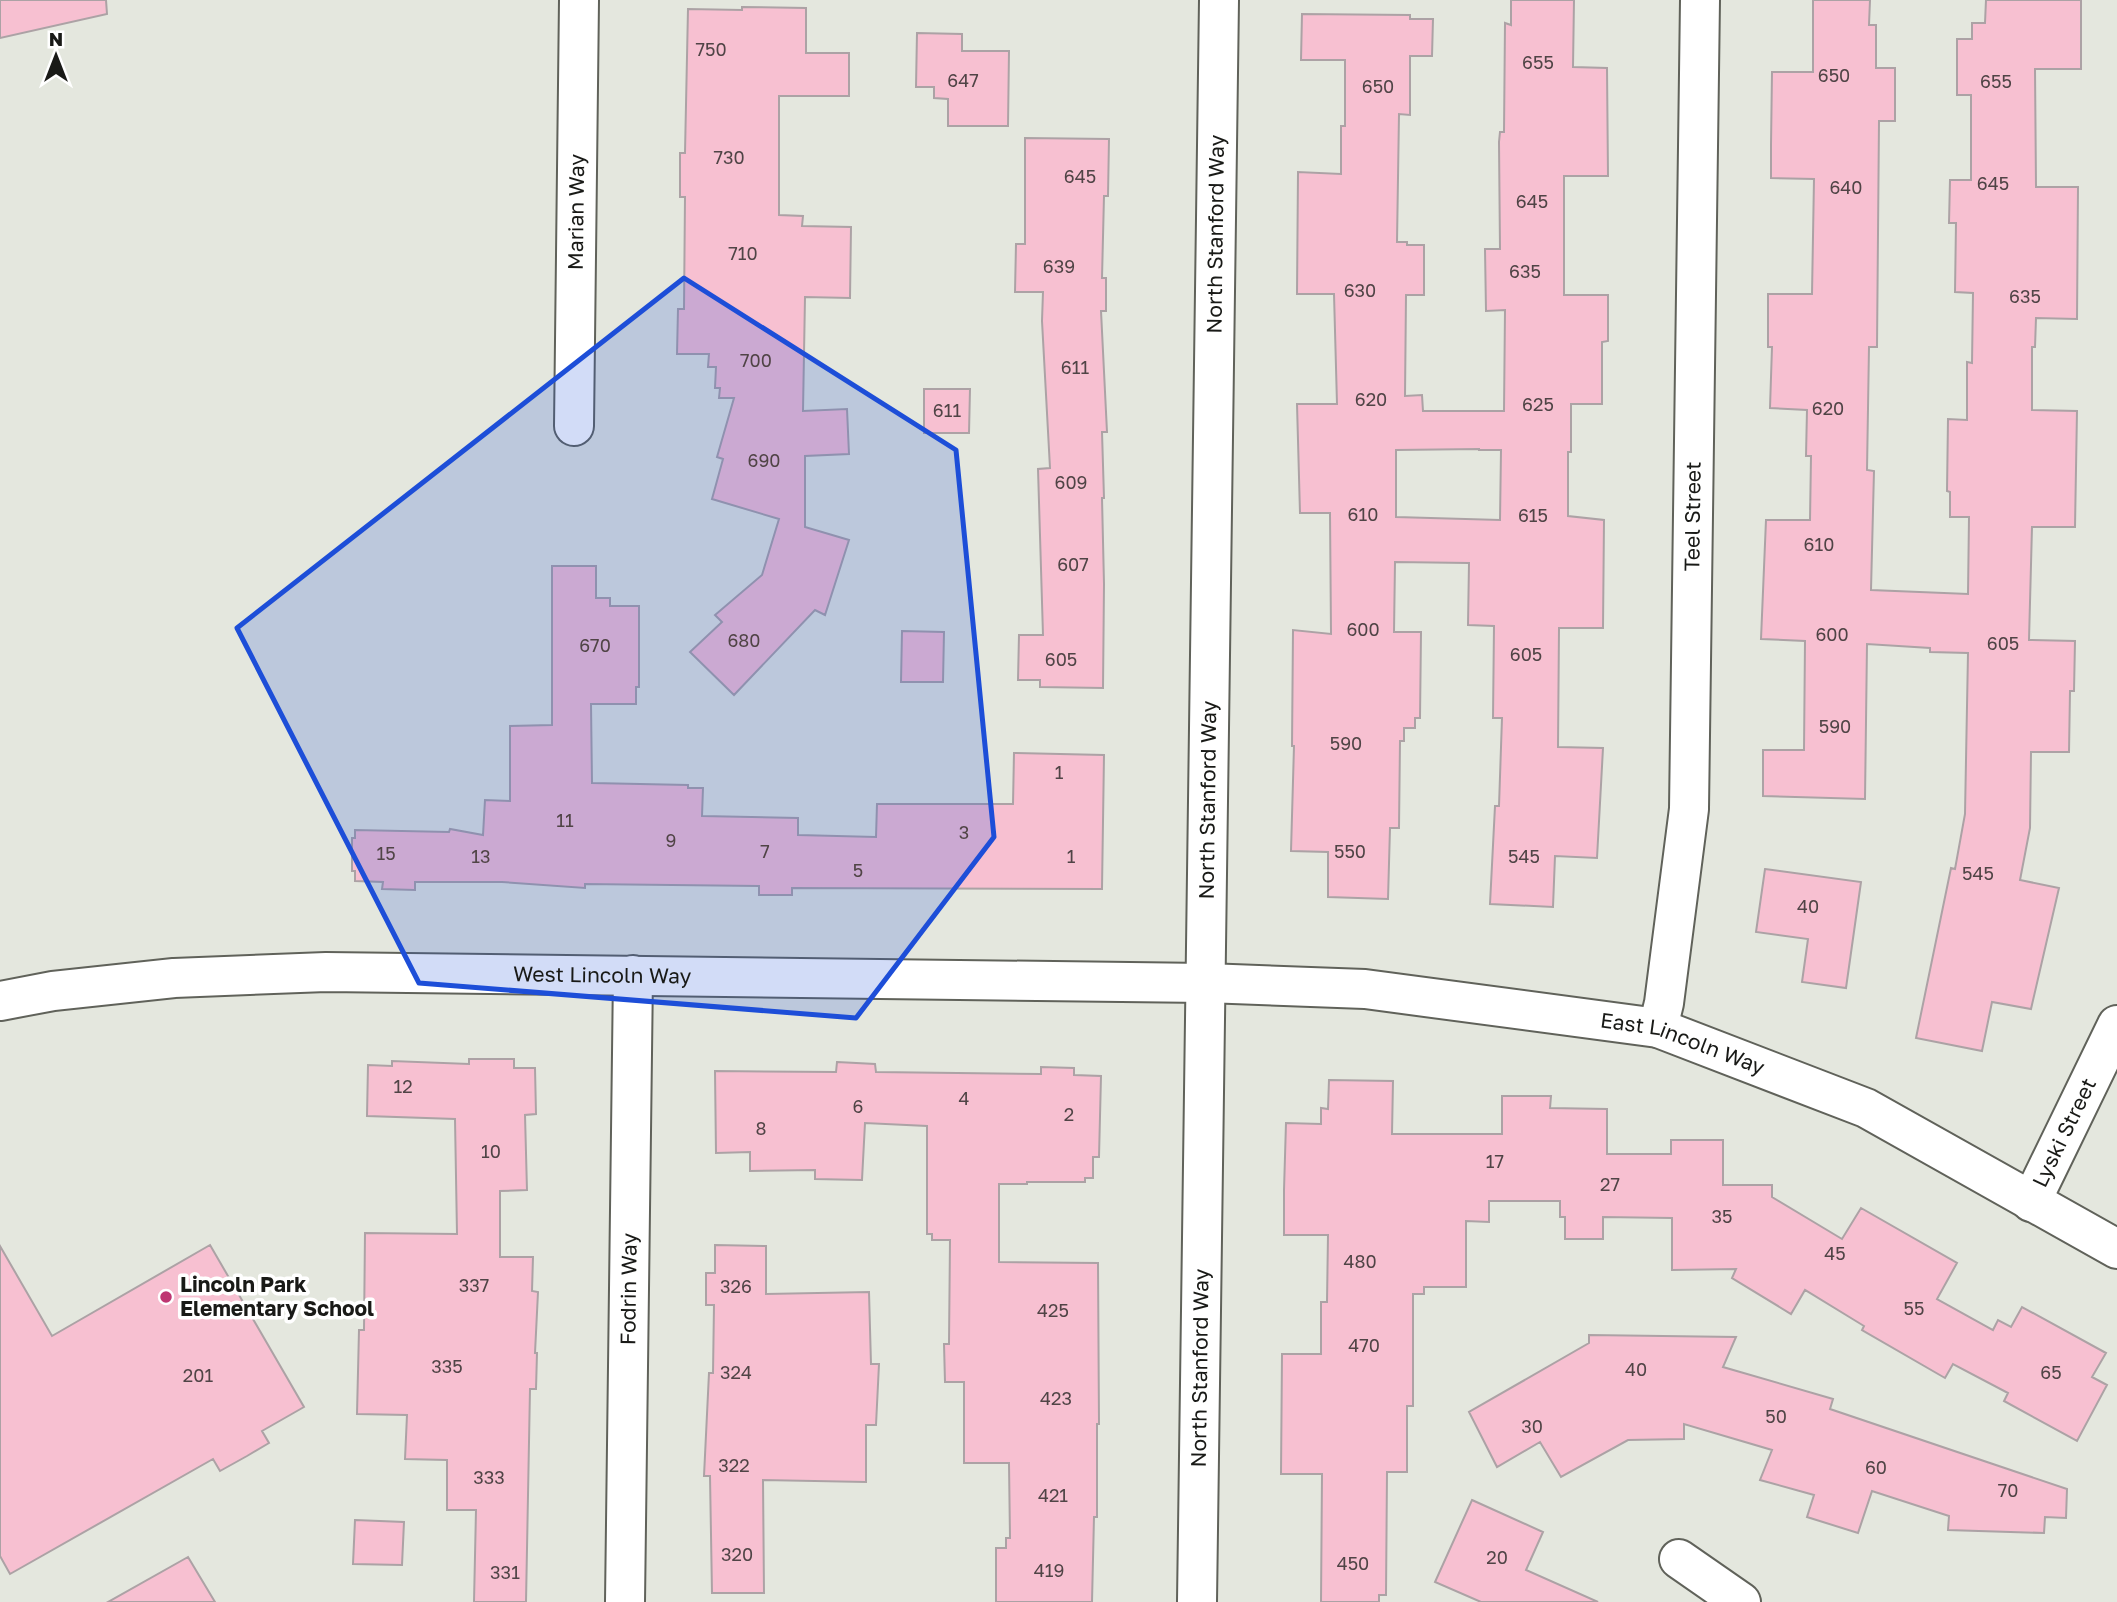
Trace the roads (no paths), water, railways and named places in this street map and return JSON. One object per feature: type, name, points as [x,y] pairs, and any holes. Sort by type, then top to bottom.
[{"type":"street","name":"Marian Way","points":[[574,426],[579,0]]},
{"type":"street","name":"North Stanford Way","points":[[1197,1602],[1219,0]]},
{"type":"street","name":"Teel Street","points":[[1658,1028],[1664,1003],[1689,809],[1700,0]]},
{"type":"street","name":"West Lincoln Way","points":[[0,1000],[112,985],[236,974],[326,972],[1206,983]]},
{"type":"street","name":"Fodrin Way","points":[[625,1602],[633,975]]},
{"type":"street","name":"East Lincoln Way","points":[[1206,983],[1364,989],[1658,1028],[1866,1108],[2117,1249]]},
{"type":"street","name":"Lyski Street","points":[[2031,1202],[2117,1025]]},
{"type":"street","points":[[1679,1559],[1741,1602]]},
{"type":"place","name":"Lincoln Park Elementary School","points":[[166,1297]]}]
